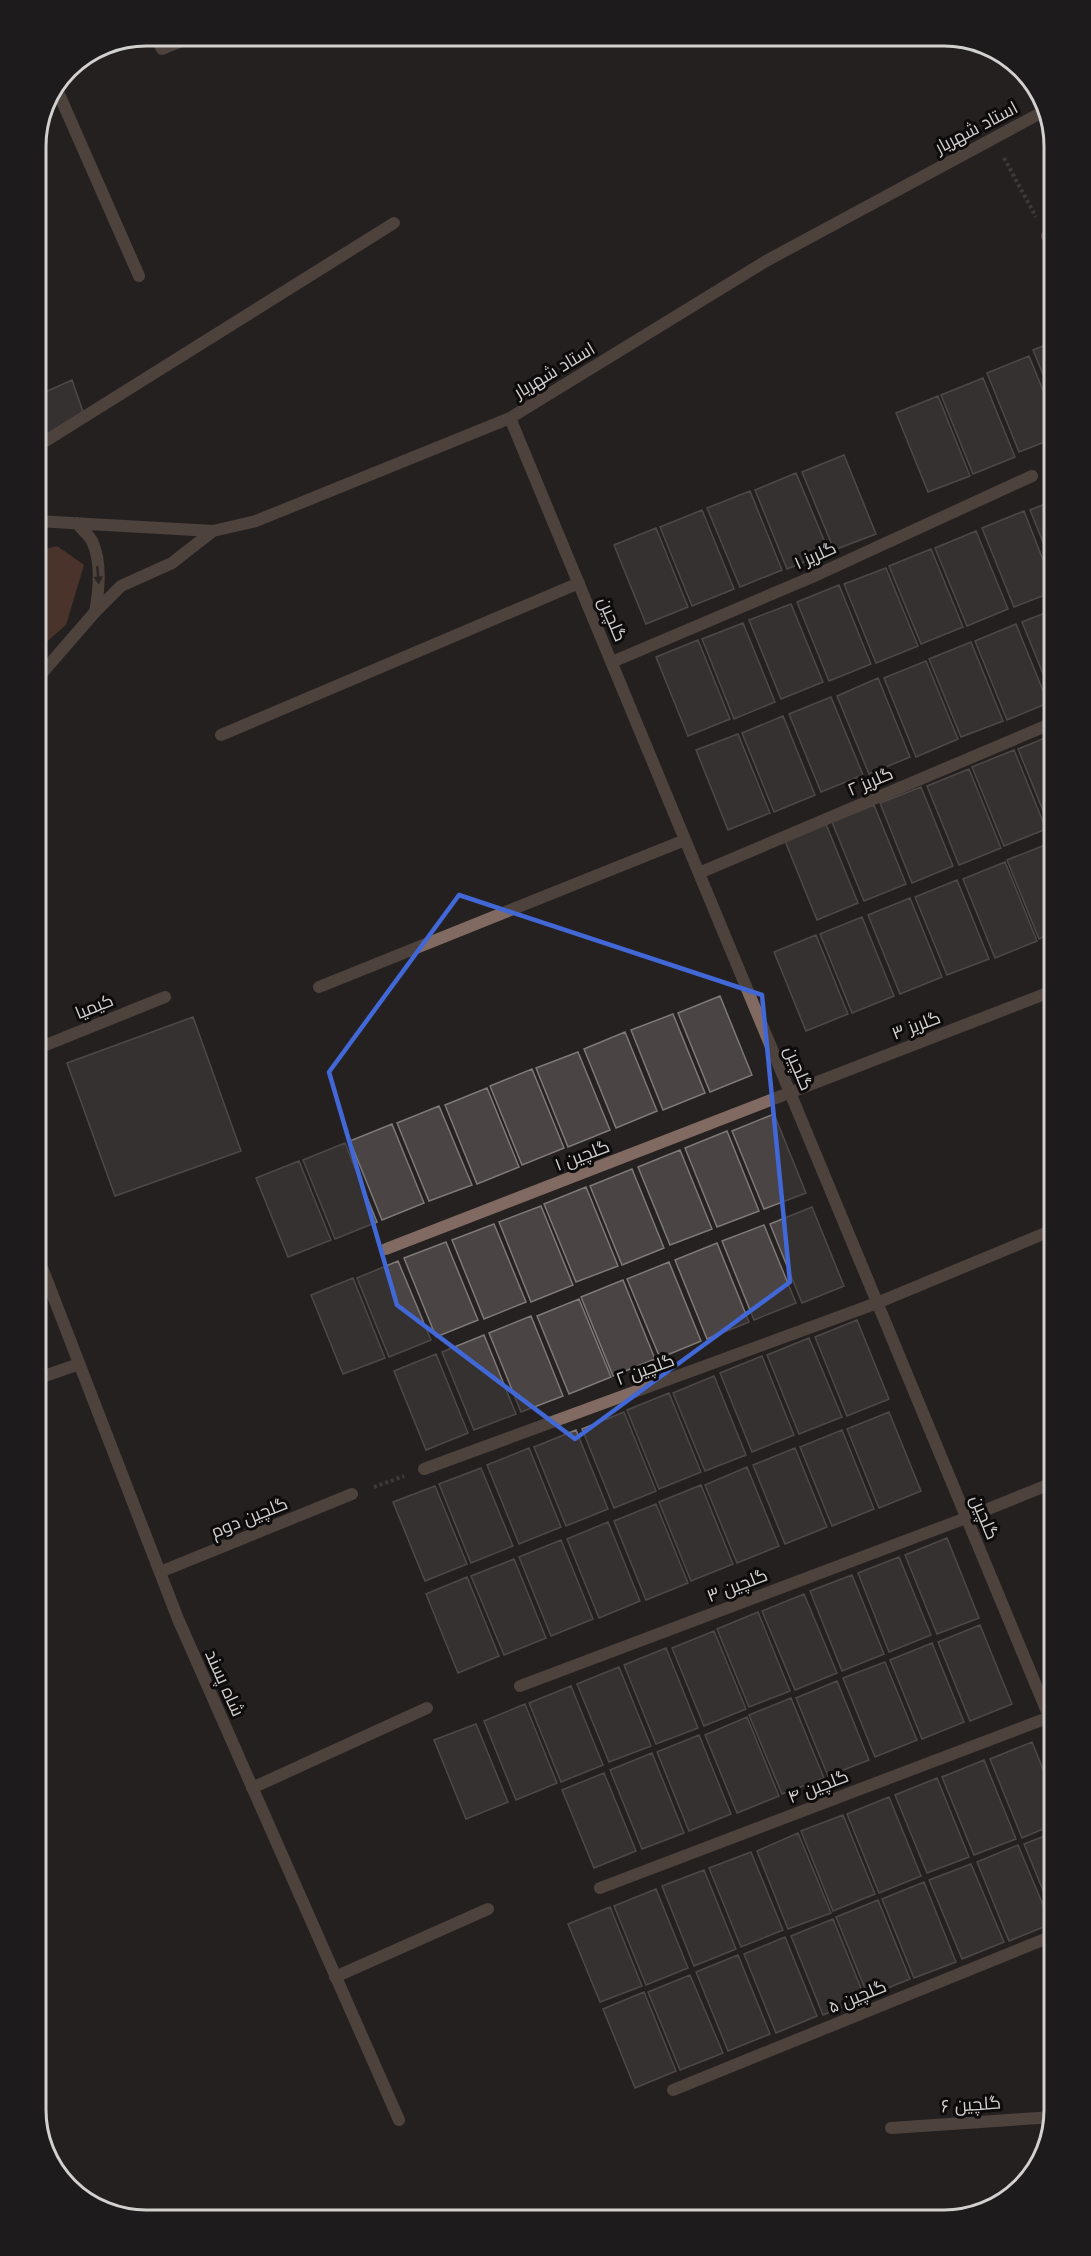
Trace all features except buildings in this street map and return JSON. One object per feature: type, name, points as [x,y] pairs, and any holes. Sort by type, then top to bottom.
[{"type":"street","points":[[60,97],[139,276]]},
{"type":"street","name":"استاد شهریار","points":[[47,522],[213,531],[256,521],[510,418],[766,261],[1039,114]]},
{"type":"street","points":[[47,440],[393,223]]},
{"type":"street","name":"گلچین","points":[[510,418],[966,1518],[1044,1698]]},
{"type":"street","name":"گلریز ۱","points":[[612,662],[812,577],[1032,476]]},
{"type":"street","points":[[77,523],[92,541],[97,561],[99,590],[95,612]]},
{"type":"street","points":[[47,668],[121,586],[172,563],[213,531]]},
{"type":"street","points":[[221,735],[579,583]]},
{"type":"street","name":"گلریز ۲","points":[[699,873],[1044,727]]},
{"type":"street","points":[[319,987],[686,840]]},
{"type":"street","name":"گلریز ۳","points":[[791,1094],[1044,994]]},
{"type":"street","name":"کیمیا","points":[[47,1045],[165,997]]},
{"type":"street","name":"گلچین ۱","points":[[386,1249],[791,1094]]},
{"type":"street","name":"گلچین ۲","points":[[424,1469],[877,1303],[1044,1234]]},
{"type":"street","name":"شاه پسند","points":[[46,1279],[178,1619],[399,2120]]},
{"type":"street","points":[[46,1375],[79,1364]]},
{"type":"street","name":"گلچین ۳","points":[[520,1686],[1044,1486]]},
{"type":"street","name":"گلچین دوم","points":[[160,1572],[352,1494]]},
{"type":"street","points":[[252,1788],[427,1708]]},
{"type":"street","name":"گلچین ۴","points":[[600,1888],[1044,1719]]},
{"type":"street","points":[[335,1977],[488,1909]]},
{"type":"street","name":"گلچین ۵","points":[[673,2090],[1044,1939]]},
{"type":"street","name":"گلچین ۶","points":[[891,2128],[1044,2118]]},
{"type":"path","points":[[993,139],[1044,223]]},
{"type":"path","points":[[352,1494],[424,1469]]},
{"type":"highlighted area","points":[[459,895],[762,995],[790,1282],[575,1439],[397,1305],[329,1072]]},
{"type":"shaded area","points":[[57,546],[84,565],[66,625],[47,642],[47,548]]}]
